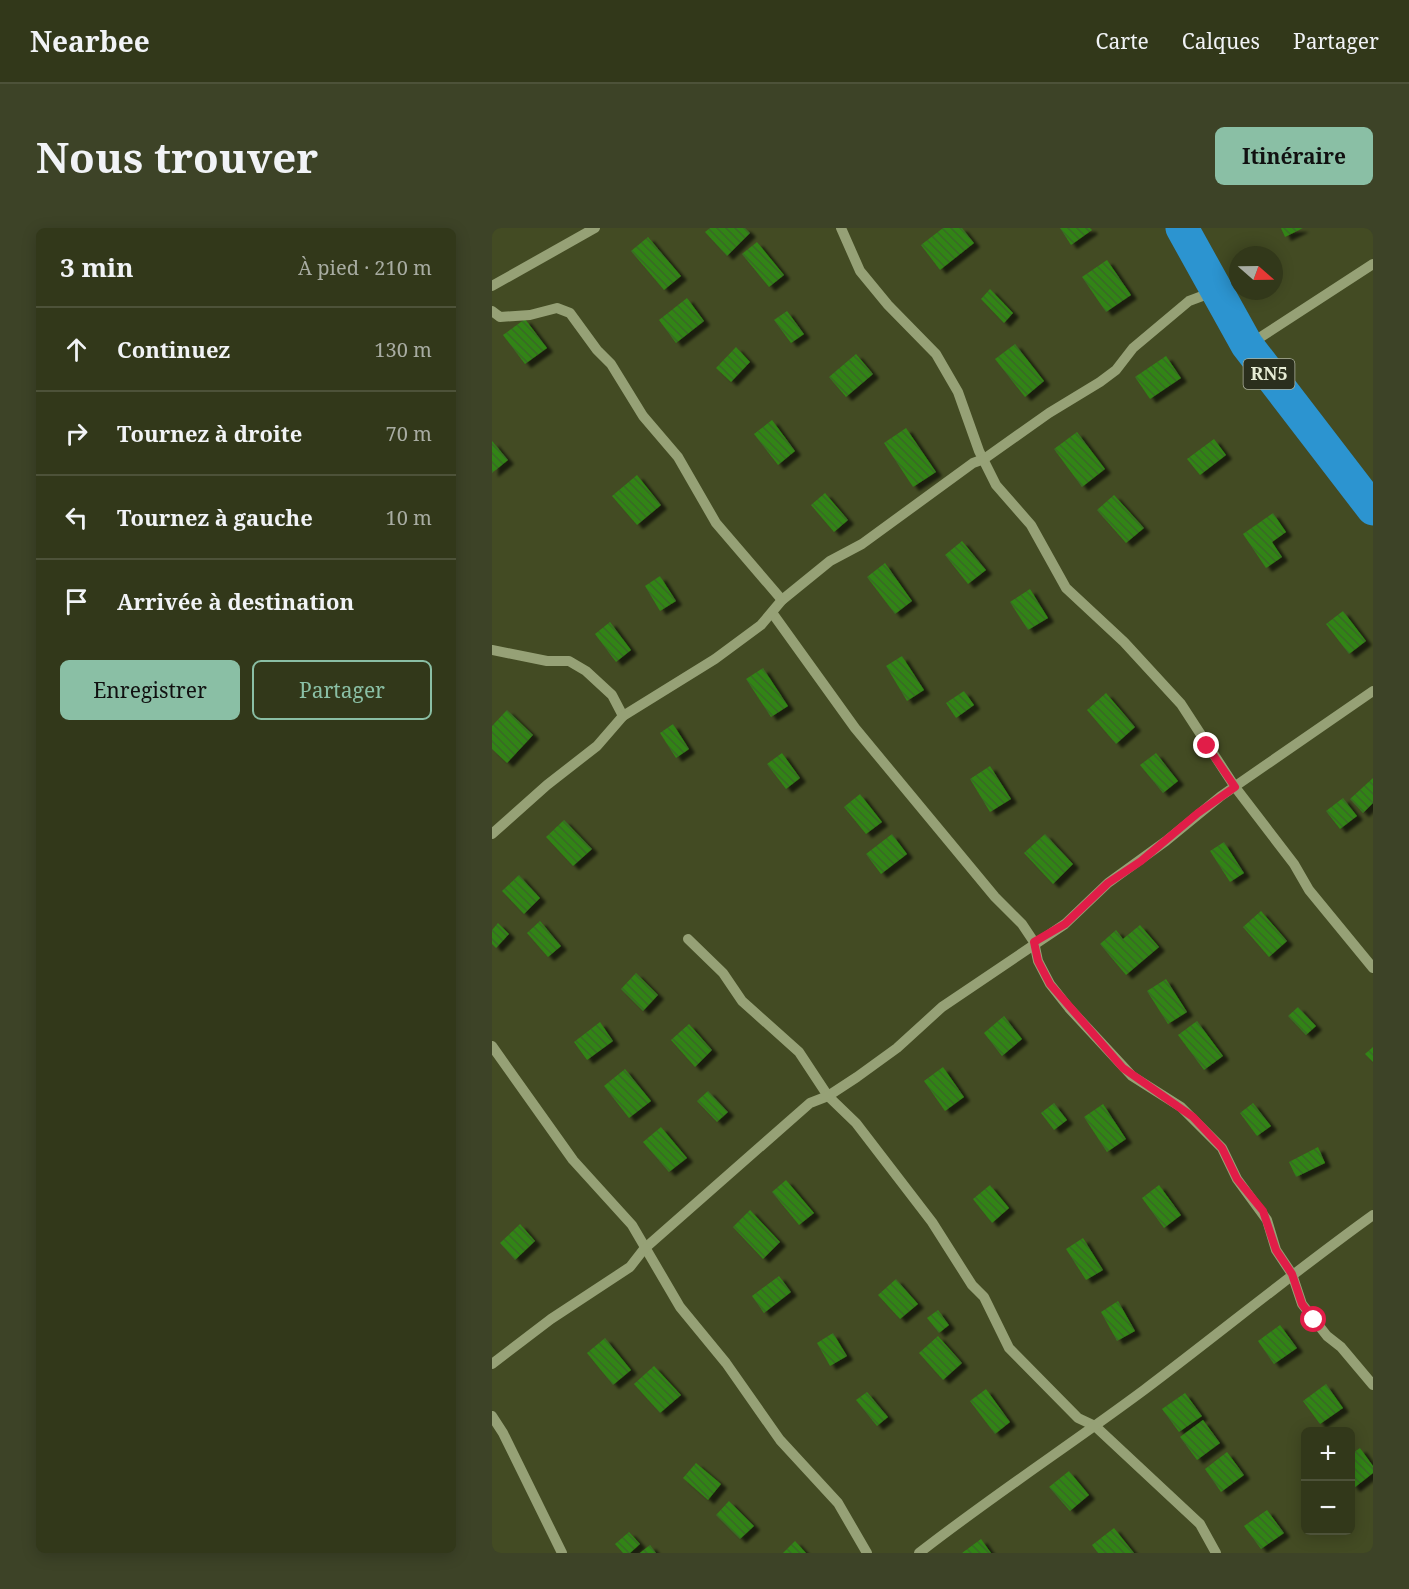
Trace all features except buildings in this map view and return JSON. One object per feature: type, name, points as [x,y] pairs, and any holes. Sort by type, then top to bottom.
[{"type":"highway","name":"RN5","points":[[1182,228],[1247,345],[1373,509]]},
{"type":"street","points":[[492,286],[595,228]]},
{"type":"street","points":[[841,228],[860,271],[888,305],[936,354],[947,370],[996,485],[1036,532],[1066,588],[1124,642],[1172,694],[1235,787],[1294,864],[1320,903],[1373,968]]},
{"type":"street","points":[[1247,345],[1373,264]]},
{"type":"street","points":[[492,834],[547,785],[597,746],[623,716],[656,693],[699,669],[773,614],[782,600],[830,561],[862,544],[973,463],[984,459],[1048,413],[1108,376],[1128,358],[1133,348],[1189,301],[1218,290]]},
{"type":"street","points":[[492,311],[500,317],[530,315],[557,308],[570,313],[597,350],[611,364],[643,416],[678,457],[716,523],[782,600]]},
{"type":"street","points":[[773,614],[855,728],[995,897],[1022,924],[1034,942],[1038,961],[1050,984],[1123,1068],[1193,1117],[1222,1148],[1237,1179],[1263,1211],[1276,1250],[1292,1274],[1302,1304],[1327,1336],[1341,1347],[1373,1385]]},
{"type":"street","points":[[492,650],[547,661],[569,661],[586,671],[612,695],[623,716]]},
{"type":"street","points":[[492,1364],[551,1319],[630,1267],[644,1249],[810,1102],[828,1096],[897,1048],[942,1007],[1034,942],[1065,924],[1108,883],[1141,861],[1205,807],[1373,691]]},
{"type":"street","points":[[688,939],[723,973],[742,1001],[799,1052],[828,1096],[844,1108],[932,1222],[972,1285],[984,1297],[1009,1348],[1078,1418],[1095,1426],[1200,1524],[1216,1553]]},
{"type":"street","points":[[492,1046],[573,1160],[632,1225],[680,1307],[726,1363],[760,1414],[842,1509],[867,1553]]},
{"type":"street","points":[[919,1553],[1024,1473],[1095,1426],[1292,1274],[1373,1215]]},
{"type":"street","points":[[492,1416],[503,1432],[562,1553]]},
{"type":"route","points":[[1207,746],[1235,787],[1198,813],[1141,861],[1108,883],[1065,924],[1034,942],[1038,961],[1050,984],[1123,1068],[1181,1107],[1222,1148],[1237,1179],[1263,1211],[1276,1250],[1292,1274],[1296,1292],[1302,1304],[1314,1320]]}]
